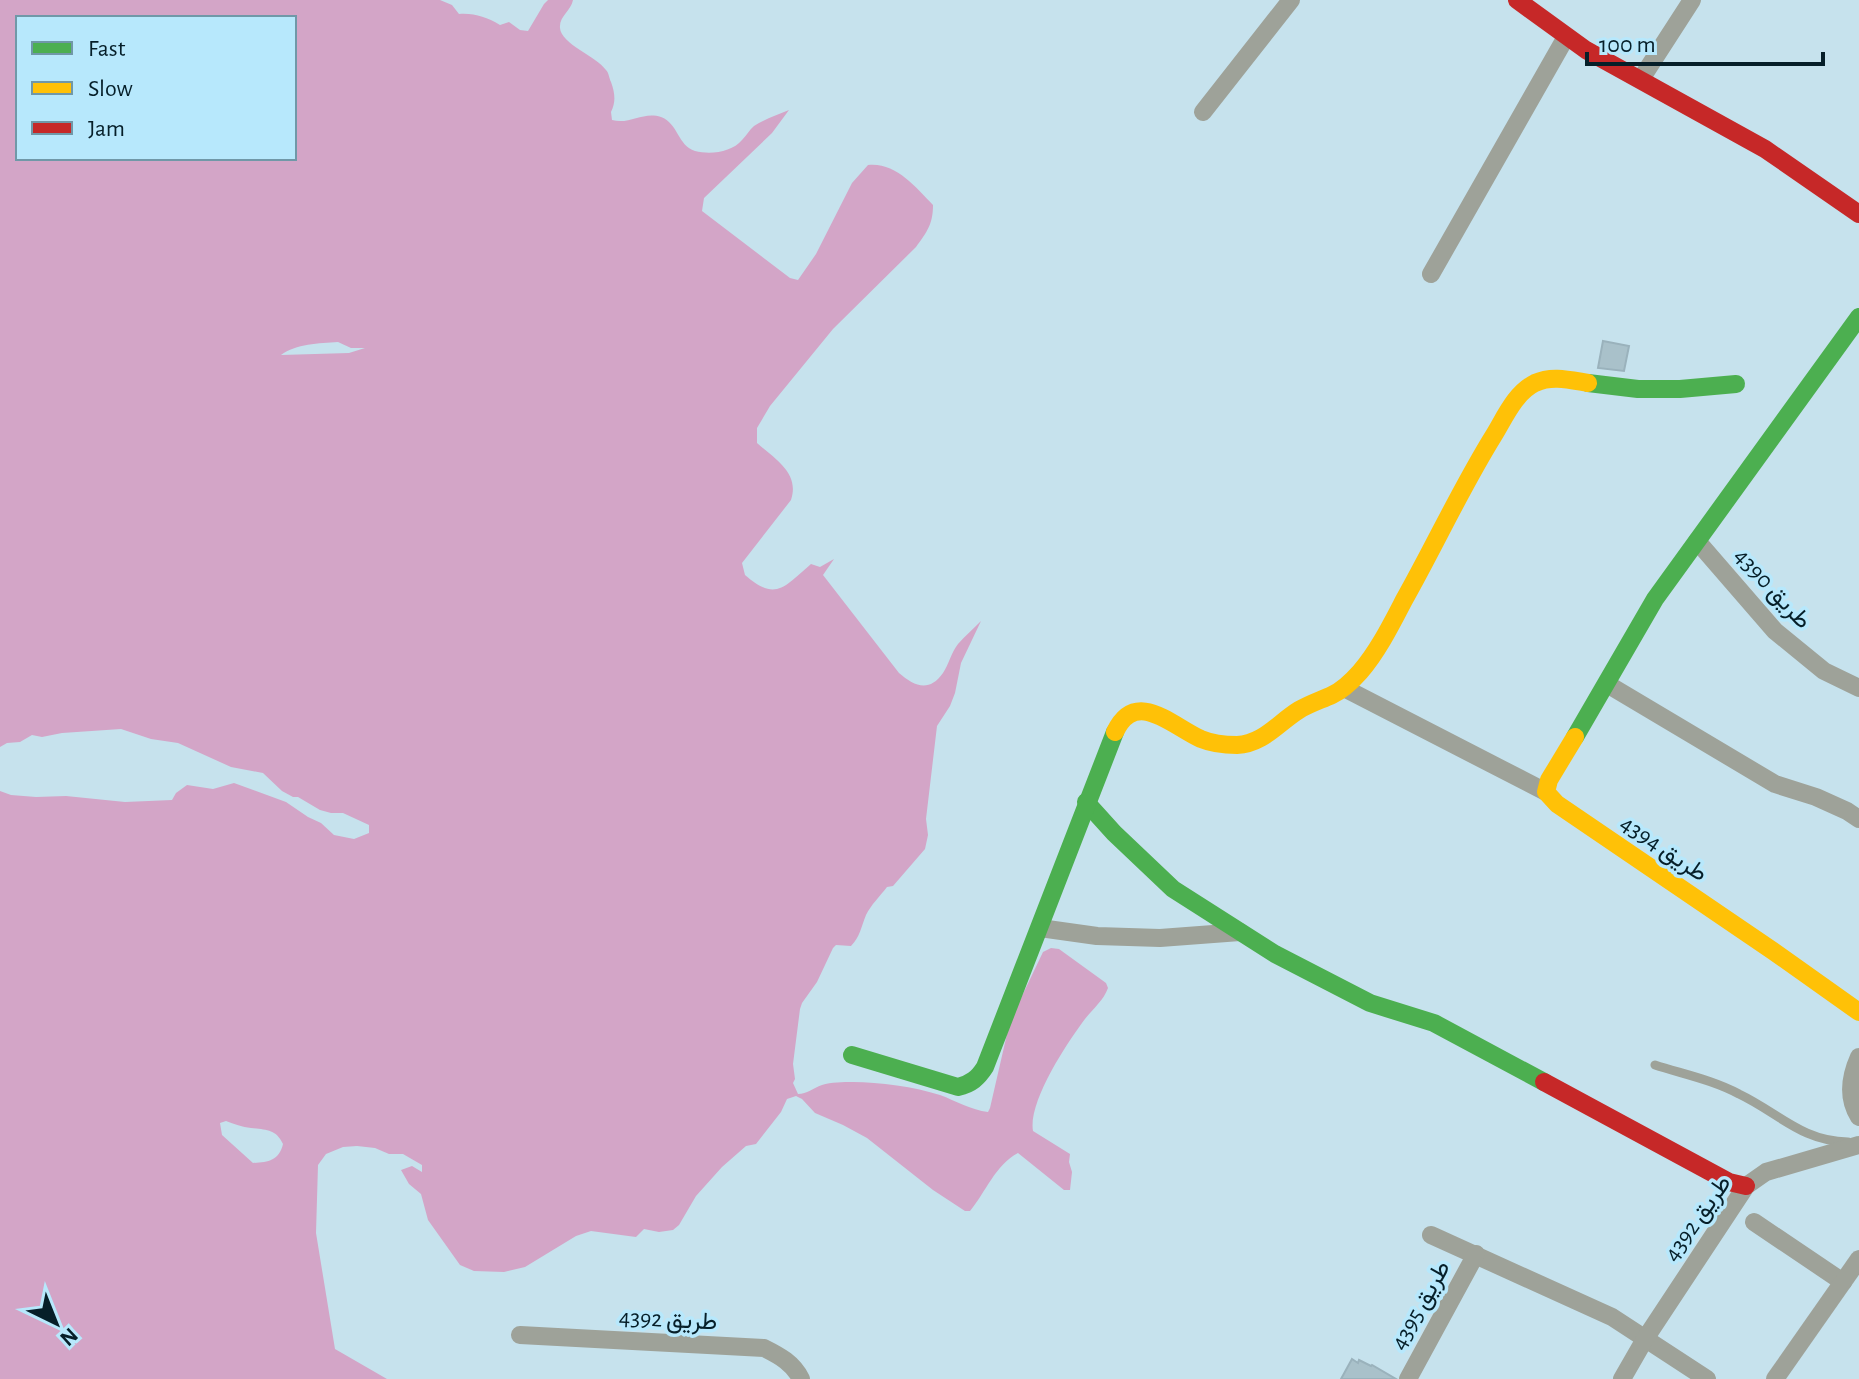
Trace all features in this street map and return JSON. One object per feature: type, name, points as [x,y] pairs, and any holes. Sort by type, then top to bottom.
[{"type":"street","points":[[1203,112],[1291,0]]},
{"type":"street","points":[[1517,0],[1566,37],[1765,149],[1859,214]]},
{"type":"street","points":[[1641,79],[1692,0]]},
{"type":"street","points":[[1431,274],[1566,37]]},
{"type":"street","points":[[1344,688],[1546,792],[1549,780],[1655,599],[1859,317]]},
{"type":"street","points":[[852,1055],[958,1087],[970,1084],[979,1077],[1040,928],[1086,802],[1116,728],[1125,716],[1138,710],[1152,712],[1202,739],[1221,745],[1241,745],[1261,739],[1300,709],[1344,688],[1361,671],[1389,631],[1473,468],[1510,407],[1524,390],[1553,378],[1648,390],[1736,384]]},
{"type":"street","name":"طريق 4390","points":[[1697,541],[1775,631],[1824,671],[1859,688]]},
{"type":"street","points":[[1607,684],[1775,784],[1816,797],[1859,819]]},
{"type":"street","name":"طريق 4394","points":[[1546,792],[1557,804],[1859,1012]]},
{"type":"street","points":[[1086,802],[1173,889],[1275,954],[1370,1003],[1434,1023],[1729,1182],[1746,1186]]},
{"type":"street","points":[[1040,928],[1097,936],[1160,938],[1240,932]]},
{"type":"street","points":[[1859,1057],[1850,1085],[1853,1107],[1859,1117]]},
{"type":"street","name":"طريق 4392","points":[[1622,1379],[1746,1186],[1766,1172],[1859,1143]]},
{"type":"street","points":[[1754,1222],[1843,1282]]},
{"type":"street","points":[[1431,1235],[1612,1317],[1707,1379]]},
{"type":"street","name":"طريق 4395","points":[[1408,1379],[1476,1254]]},
{"type":"street","points":[[1775,1379],[1859,1259]]},
{"type":"street","name":"طريق 4392","points":[[520,1335],[764,1348],[791,1364],[801,1379]]},
{"type":"lane","points":[[1655,1065],[1736,1092],[1807,1135],[1859,1143]]},
{"type":"shaded area","points":[[0,0],[440,0],[452,5],[459,14],[480,16],[500,25],[509,22],[520,30],[528,31],[548,0],[573,0],[561,20],[560,28],[572,45],[607,71],[614,94],[612,120],[661,117],[671,124],[689,148],[714,152],[733,147],[754,126],[789,110],[772,133],[704,198],[702,211],[790,278],[798,280],[816,254],[852,183],[868,165],[896,171],[933,205],[929,228],[916,247],[833,329],[770,406],[757,428],[757,443],[784,467],[793,490],[791,500],[742,563],[745,575],[765,588],[780,588],[811,564],[820,567],[834,559],[823,575],[899,673],[921,685],[938,679],[958,644],[981,621],[961,663],[950,706],[937,726],[925,849],[873,904],[851,946],[836,945],[833,948],[800,1009],[793,1083],[798,1094],[837,1082],[897,1086],[940,1095],[988,1112],[1010,1021],[1043,952],[1051,948],[1059,949],[1106,983],[1108,988],[1058,1060],[1042,1091],[1033,1119],[1033,1131],[1070,1154],[1070,1190],[1064,1190],[1018,1153],[997,1171],[970,1211],[965,1211],[867,1138],[815,1113],[796,1096],[787,1099],[781,1112],[756,1144],[746,1146],[722,1167],[696,1196],[673,1230],[659,1232],[644,1229],[636,1237],[591,1231],[576,1236],[525,1267],[504,1272],[474,1271],[460,1265],[428,1220],[421,1194],[409,1184],[401,1170],[412,1166],[422,1172],[422,1165],[403,1154],[389,1154],[375,1148],[343,1147],[326,1154],[318,1165],[316,1233],[335,1349],[387,1379],[0,1379],[0,791],[11,795],[125,802],[172,800],[187,785],[213,789],[234,783],[286,802],[321,823],[334,835],[354,839],[369,833],[369,825],[343,813],[320,810],[293,797],[263,773],[231,767],[178,743],[151,739],[121,729],[42,737],[32,735],[20,742],[0,747]],"holes":[[[338,342],[351,348],[365,348],[349,353],[281,355],[301,346]],[[226,1121],[277,1135],[283,1144],[279,1154],[272,1160],[253,1163],[222,1135],[220,1123]]]},
{"type":"building","points":[[1603,341],[1629,346],[1624,371],[1598,368]]},
{"type":"building","points":[[1352,1359],[1372,1365],[1396,1379],[1341,1379]]},
{"type":"traffic: fast","points":[[1575,737],[1655,599],[1859,317]]},
{"type":"traffic: fast","points":[[1588,383],[1638,389],[1736,384]]},
{"type":"traffic: fast","points":[[852,1055],[958,1087],[980,1074],[1115,732]]},
{"type":"traffic: fast","points":[[1086,802],[1173,889],[1275,954],[1370,1003],[1434,1023],[1544,1082]]},
{"type":"traffic: slow","points":[[1115,732],[1124,719],[1144,711],[1167,719],[1205,741],[1246,744],[1263,737],[1299,710],[1344,688],[1367,664],[1384,638],[1470,475],[1516,399],[1528,387],[1548,379],[1588,383]]},
{"type":"traffic: slow","points":[[1575,737],[1549,780],[1546,792],[1557,804],[1859,1012]]},
{"type":"traffic: jam","points":[[1517,0],[1586,50],[1765,149],[1859,214]]},
{"type":"traffic: jam","points":[[1544,1082],[1729,1182],[1746,1186]]}]
